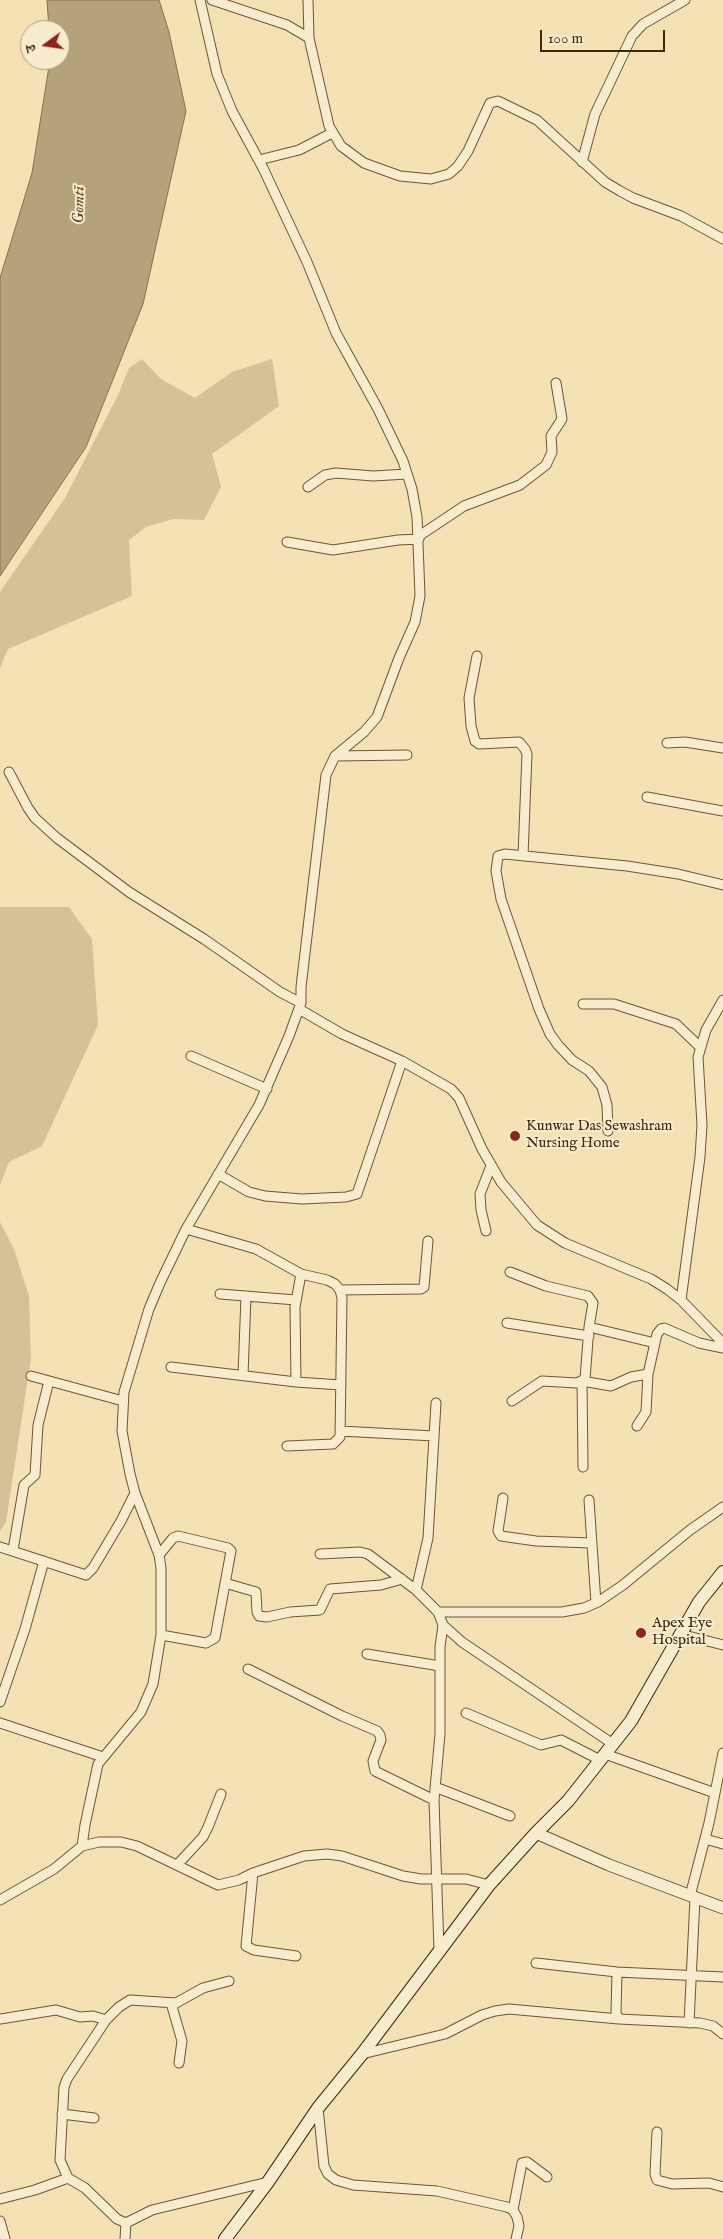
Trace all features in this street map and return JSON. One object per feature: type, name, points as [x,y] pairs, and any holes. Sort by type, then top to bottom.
[{"type":"main road","points":[[226,2239],[268,2182],[318,2108],[362,2054],[489,1886],[536,1833],[568,1802],[631,1721],[699,1602],[723,1572]]},
{"type":"street","points":[[82,1846],[98,1764],[141,1712],[148,1700],[158,1662],[161,1635],[161,1568],[159,1555],[135,1493],[122,1431],[124,1392],[149,1309],[186,1229],[259,1105],[300,1006],[326,776],[335,756],[364,732],[377,717],[415,622],[420,596],[419,537],[412,489],[407,474],[378,408],[336,333],[319,296],[307,262],[259,160],[232,111],[217,74],[200,0]]},
{"type":"street","points":[[212,0],[287,25],[309,38]]},
{"type":"street","points":[[308,0],[309,38],[325,114],[332,133],[348,152],[364,163],[400,176],[431,179],[441,177],[458,166],[468,151],[487,107],[493,102],[498,101],[537,120],[605,182],[633,198],[681,216],[723,239]]},
{"type":"street","points":[[582,162],[595,114],[632,36],[643,24],[685,0]]},
{"type":"street","points":[[259,160],[293,152],[332,133]]},
{"type":"street","points":[[287,542],[333,550],[419,537],[464,506],[520,485],[546,465],[552,452],[551,436],[562,420],[556,383]]},
{"type":"street","points":[[308,487],[325,475],[336,473],[373,476],[407,474]]},
{"type":"street","points":[[478,656],[469,698],[471,726],[475,741],[479,744],[519,742],[527,754],[523,856]]},
{"type":"street","points":[[667,743],[685,742],[723,748]]},
{"type":"street","points":[[335,756],[407,755]]},
{"type":"street","points":[[9,772],[35,818],[57,838],[130,892],[204,939],[342,1034],[402,1061],[452,1089],[470,1119],[492,1166],[537,1225],[550,1235],[651,1279],[681,1300],[723,1343]]},
{"type":"street","points":[[647,797],[723,812]]},
{"type":"street","points":[[608,1131],[607,1105],[602,1088],[589,1071],[564,1052],[550,1034],[502,899],[496,871],[498,856],[505,854],[626,866],[678,874],[723,886]]},
{"type":"street","points":[[681,1300],[700,1157],[702,1125],[698,1057],[700,1047],[719,1015],[723,1000]]},
{"type":"street","points":[[583,1004],[614,1004],[676,1024],[700,1047]]},
{"type":"street","points":[[191,1056],[266,1089]]},
{"type":"street","points":[[218,1174],[249,1192],[265,1196],[302,1199],[346,1197],[357,1194],[374,1151],[402,1061]]},
{"type":"street","points":[[486,1231],[481,1210],[480,1194],[492,1166]]},
{"type":"street","points":[[186,1229],[256,1250],[301,1274],[327,1280],[335,1284],[340,1290],[342,1298],[340,1437],[333,1444],[287,1446]]},
{"type":"street","points":[[340,1290],[421,1289],[424,1287],[428,1241]]},
{"type":"street","points":[[510,1272],[546,1286],[591,1298],[593,1303],[586,1377],[582,1382],[583,1467]]},
{"type":"street","points":[[296,1382],[296,1300],[301,1274]]},
{"type":"street","points":[[220,1294],[296,1300]]},
{"type":"street","points":[[243,1375],[246,1296]]},
{"type":"street","points":[[508,1323],[589,1332],[655,1343]]},
{"type":"street","points":[[637,1426],[646,1412],[648,1374],[659,1331],[664,1328],[699,1343],[723,1348]]},
{"type":"street","points":[[171,1367],[296,1382],[341,1385]]},
{"type":"street","points":[[512,1401],[542,1381],[582,1382],[611,1386],[631,1376],[648,1374]]},
{"type":"street","points":[[31,1376],[123,1401]]},
{"type":"street","points":[[13,1550],[24,1485],[34,1475],[38,1425],[49,1381]]},
{"type":"street","points":[[416,1590],[428,1538],[436,1403]]},
{"type":"street","points":[[340,1431],[434,1436]]},
{"type":"street","points":[[0,1547],[86,1575],[121,1521],[135,1493]]},
{"type":"street","points":[[503,1498],[498,1530],[501,1536],[536,1541],[591,1544]]},
{"type":"street","points":[[589,1500],[596,1603]]},
{"type":"street","points":[[438,1612],[575,1611],[596,1603],[623,1585],[690,1530],[723,1507]]},
{"type":"street","points":[[159,1555],[173,1538],[178,1536],[228,1548],[231,1553],[215,1638],[211,1642],[206,1643],[161,1635]]},
{"type":"street","points":[[320,1554],[360,1552],[368,1554],[416,1590],[438,1612],[443,1625],[440,1666],[440,1734],[434,1800],[439,1950]]},
{"type":"street","points":[[0,1702],[25,1629],[44,1561]]},
{"type":"street","points":[[225,1583],[256,1592],[257,1612],[259,1616],[267,1617],[290,1612],[320,1610],[330,1589],[381,1585],[402,1579]]},
{"type":"street","points":[[443,1625],[462,1642],[606,1753]]},
{"type":"street","points":[[680,1634],[723,1645]]},
{"type":"street","points":[[367,1654],[440,1666]]},
{"type":"street","points":[[248,1669],[342,1716],[377,1731],[380,1734],[381,1740],[372,1761],[375,1772],[434,1800]]},
{"type":"street","points":[[466,1713],[541,1745],[561,1740],[606,1753],[715,1793]]},
{"type":"street","points":[[0,1723],[103,1757]]},
{"type":"street","points":[[689,2023],[692,1976],[692,1897],[715,1793],[720,1784],[723,1753]]},
{"type":"street","points":[[435,1787],[510,1816]]},
{"type":"street","points":[[177,1865],[206,1832],[221,1794]]},
{"type":"street","points":[[536,1833],[609,1865],[723,1908]]},
{"type":"street","points":[[705,1839],[723,1844]]},
{"type":"street","points":[[0,1900],[54,1868],[82,1846],[99,1842],[121,1842],[137,1846],[218,1885],[239,1880],[304,1856],[327,1854],[342,1856],[403,1876],[436,1880],[466,1879],[489,1886]]},
{"type":"street","points":[[254,1873],[246,1946],[254,1950],[296,1956]]},
{"type":"street","points":[[536,1963],[617,1972],[723,1978]]},
{"type":"street","points":[[617,1972],[616,2013],[619,2019]]},
{"type":"street","points":[[126,2223],[117,2219],[85,2188],[68,2178],[62,2167],[59,2153],[64,2086],[106,2020],[119,2007],[130,2000],[180,2002],[214,1984],[229,1980]]},
{"type":"street","points":[[171,2003],[182,2041],[179,2063]]},
{"type":"street","points":[[362,2054],[446,2034],[495,2011],[509,2009],[689,2023],[713,2026],[723,2034]]},
{"type":"street","points":[[0,2019],[56,2010],[80,2017],[93,2016],[106,2020]]},
{"type":"street","points":[[318,2108],[324,2166],[328,2174],[336,2180],[353,2185],[436,2192],[513,2210]]},
{"type":"street","points":[[62,2114],[94,2118]]},
{"type":"street","points":[[657,2132],[654,2174],[657,2180],[672,2184],[699,2183],[723,2187]]},
{"type":"street","points":[[516,2239],[519,2226],[513,2210],[522,2163],[527,2162],[547,2177]]},
{"type":"street","points":[[0,2199],[35,2190],[68,2178]]},
{"type":"street","points":[[126,2223],[152,2210],[268,2182]]},
{"type":"street","points":[[0,2221],[5,2239]]},
{"type":"street","points":[[126,2223],[126,2239]]},
{"type":"shaded area","points":[[142,359],[161,379],[195,398],[232,372],[272,359],[279,406],[212,454],[221,487],[204,520],[173,519],[146,527],[129,540],[132,596],[8,649],[0,668],[0,592],[65,498],[118,395],[129,368]]},
{"type":"shaded area","points":[[0,907],[69,907],[92,939],[98,1025],[42,1146],[9,1162],[0,1185]]},
{"type":"shaded area","points":[[0,1222],[14,1249],[29,1296],[31,1358],[6,1522],[0,1531]]},
{"type":"water","name":"Gomtī","points":[[47,0],[159,0],[169,32],[186,111],[143,304],[86,447],[0,576],[0,278],[32,173],[48,70],[70,70],[70,20],[48,20]]},
{"type":"place","name":"Kunwar Das Sewashram Nursing Home","points":[[515,1136]]},
{"type":"place","name":"Apex Eye Hospital","points":[[641,1633]]}]
